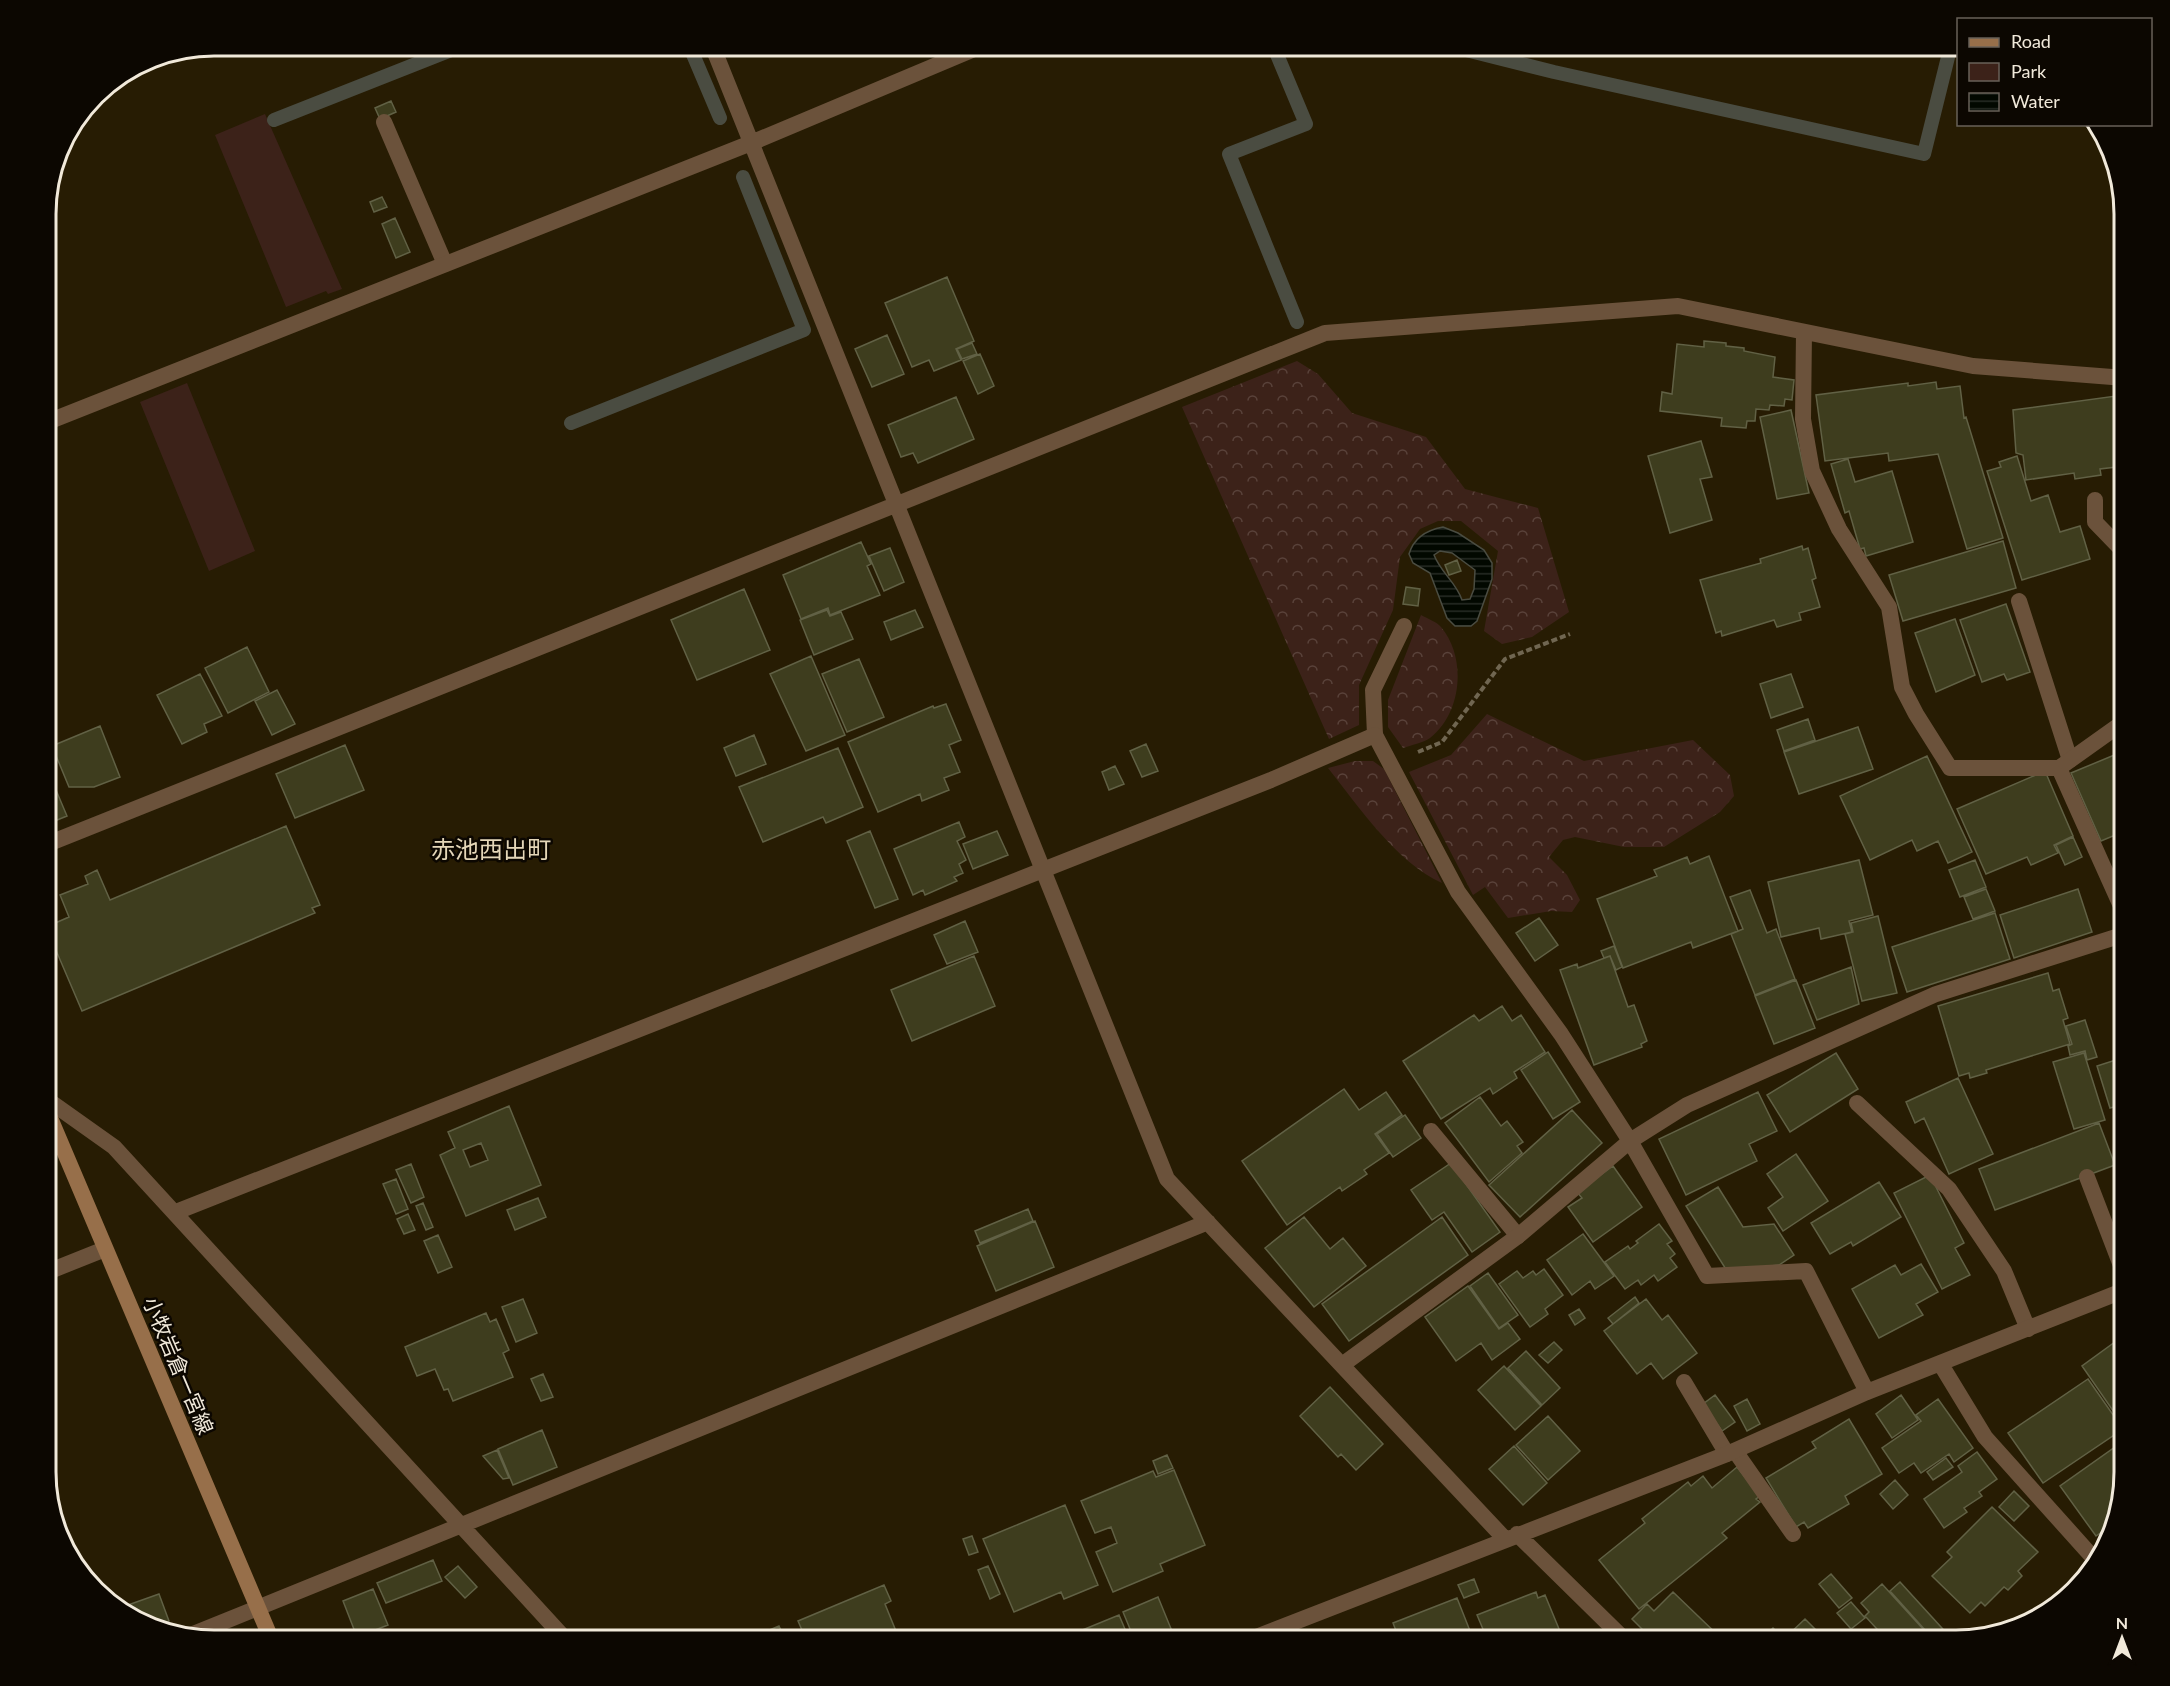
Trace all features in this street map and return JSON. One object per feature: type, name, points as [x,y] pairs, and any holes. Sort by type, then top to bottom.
[{"type":"main road","name":"小牧岩倉一宮線","points":[[56,1132],[267,1630]]},
{"type":"street","points":[[716,56],[1167,1179],[1342,1365],[1511,1536],[1614,1630]]},
{"type":"street","points":[[56,419],[751,143],[958,56]]},
{"type":"street","points":[[384,123],[445,264]]},
{"type":"street","points":[[56,841],[1325,333],[1678,306],[1973,366],[2114,377]]},
{"type":"street","points":[[1804,332],[1803,419],[1812,471],[1839,529],[1889,607],[1902,687],[1950,768],[2065,764],[2114,730]]},
{"type":"street","points":[[2095,500],[2095,522],[2114,542]]},
{"type":"street","points":[[2019,601],[2065,764],[2114,887]]},
{"type":"street","points":[[1404,626],[1373,690],[1375,735],[1458,892],[1561,1034],[1630,1141],[1707,1276],[1806,1271],[1867,1392]]},
{"type":"street","points":[[177,1212],[1271,780],[1375,735]]},
{"type":"street","points":[[1342,1365],[1518,1236],[1630,1141],[1687,1105],[1936,994],[2114,937]]},
{"type":"street","points":[[1857,1103],[1949,1189],[2004,1271],[2028,1329]]},
{"type":"street","points":[[56,1106],[114,1147],[177,1212],[557,1630]]},
{"type":"street","points":[[1431,1131],[1518,1236]]},
{"type":"street","points":[[2087,1177],[2114,1247]]},
{"type":"street","points":[[204,1630],[1208,1222]]},
{"type":"street","points":[[56,1269],[105,1249]]},
{"type":"street","points":[[1274,1630],[1731,1452],[1867,1392],[2114,1294]]},
{"type":"street","points":[[1940,1363],[1985,1437],[2091,1555]]},
{"type":"street","points":[[1684,1382],[1731,1452],[1793,1534]]},
{"type":"path","points":[[1390,764],[1442,742],[1505,659],[1570,634]]},
{"type":"green space","points":[[265,114],[342,289],[328,294],[326,291],[286,307],[215,135]]},
{"type":"green space","points":[[1297,361],[1318,374],[1352,413],[1426,437],[1465,489],[1538,508],[1569,612],[1532,637],[1502,644],[1484,631],[1498,551],[1461,521],[1438,521],[1420,529],[1400,557],[1393,610],[1359,685],[1359,725],[1329,739],[1182,407]]},
{"type":"green space","points":[[187,383],[255,551],[209,571],[140,402]]},
{"type":"green space","points":[[1421,615],[1439,625],[1449,640],[1455,654],[1457,685],[1449,714],[1441,727],[1427,740],[1403,748],[1388,727],[1388,700]]},
{"type":"green space","points":[[1487,714],[1584,761],[1693,740],[1730,775],[1734,796],[1720,812],[1664,847],[1624,847],[1575,837],[1563,840],[1549,857],[1567,875],[1580,900],[1572,912],[1551,911],[1508,918],[1485,887],[1473,895],[1409,772],[1451,755]]},
{"type":"green space","points":[[1355,761],[1373,761],[1384,769],[1442,883],[1425,874],[1394,848],[1328,768]]},
{"type":"water","points":[[1443,527],[1458,533],[1484,550],[1492,563],[1492,579],[1477,621],[1471,626],[1455,626],[1447,618],[1430,573],[1413,563],[1409,554],[1418,539]],"holes":[[[1440,551],[1452,553],[1475,570],[1474,589],[1470,599],[1462,600],[1434,555]]]},
{"type":"building","points":[[391,101],[396,112],[380,119],[375,108]]},
{"type":"building","points":[[382,197],[387,207],[374,212],[370,202]]},
{"type":"building","points":[[395,218],[410,252],[396,258],[382,224]]},
{"type":"building","points":[[947,277],[974,341],[956,349],[961,360],[934,371],[929,360],[912,367],[885,303]]},
{"type":"building","points":[[887,335],[904,374],[872,387],[855,349]]},
{"type":"building","points":[[1704,341],[1726,343],[1726,346],[1744,348],[1744,351],[1775,357],[1773,377],[1794,380],[1792,400],[1785,399],[1784,406],[1770,405],[1769,410],[1756,409],[1755,421],[1747,421],[1746,428],[1721,426],[1722,418],[1660,411],[1662,392],[1672,394],[1677,344],[1704,347]]},
{"type":"building","points":[[972,343],[977,354],[962,359],[957,349]]},
{"type":"building","points":[[980,354],[994,386],[978,394],[963,361]]},
{"type":"building","points":[[1936,382],[1937,389],[1960,386],[1964,418],[1966,417],[2003,538],[1967,549],[1938,454],[1889,461],[1888,453],[1825,461],[1816,395],[1908,383],[1908,386]]},
{"type":"building","points":[[2114,396],[2114,467],[2100,469],[2101,475],[2075,479],[2074,473],[2026,480],[2023,455],[2016,453],[2013,410]]},
{"type":"building","points":[[956,397],[974,439],[918,463],[913,453],[901,457],[888,425]]},
{"type":"building","points":[[1791,410],[1809,493],[1777,499],[1760,417]]},
{"type":"building","points":[[1701,441],[1712,477],[1700,479],[1712,520],[1670,533],[1648,456]]},
{"type":"building","points":[[2017,456],[2031,501],[2048,495],[2060,532],[2080,526],[2090,559],[2022,580],[1987,471],[2001,467],[1999,462]]},
{"type":"building","points":[[1848,459],[1855,482],[1892,471],[1913,542],[1866,556],[1864,548],[1860,549],[1849,511],[1845,513],[1831,464]]},
{"type":"building","points":[[2003,541],[2016,588],[1903,621],[1889,575]]},
{"type":"building","points":[[861,542],[871,564],[867,566],[880,595],[830,615],[828,608],[801,619],[783,575]]},
{"type":"building","points":[[1802,546],[1803,550],[1808,548],[1816,578],[1812,580],[1820,607],[1799,613],[1801,620],[1777,627],[1774,620],[1722,636],[1721,631],[1716,633],[1700,580],[1761,563],[1760,559]]},
{"type":"building","points":[[890,548],[904,582],[884,591],[869,556]]},
{"type":"building","points":[[1457,560],[1461,571],[1449,575],[1445,565]]},
{"type":"building","points":[[1406,587],[1420,589],[1418,606],[1403,604]]},
{"type":"building","points":[[744,589],[770,650],[697,680],[671,620]]},
{"type":"building","points":[[2006,604],[2030,672],[2007,680],[2004,674],[1982,682],[1960,620]]},
{"type":"building","points":[[827,610],[830,616],[841,612],[853,639],[814,655],[800,620]]},
{"type":"building","points":[[915,610],[923,627],[891,640],[884,622]]},
{"type":"building","points":[[1955,619],[1975,675],[1936,692],[1915,633]]},
{"type":"building","points":[[247,647],[269,692],[228,713],[205,668]]},
{"type":"building","points":[[811,656],[845,735],[806,751],[770,674]]},
{"type":"building","points":[[859,659],[884,717],[847,732],[822,674]]},
{"type":"building","points":[[200,674],[222,716],[204,724],[207,732],[182,744],[157,695]]},
{"type":"building","points":[[1791,674],[1803,707],[1771,718],[1760,684]]},
{"type":"building","points":[[277,690],[295,724],[272,735],[255,701]]},
{"type":"building","points":[[946,704],[961,740],[949,745],[960,772],[944,778],[949,790],[922,801],[920,794],[878,812],[848,742],[933,706],[934,708]]},
{"type":"building","points":[[1808,719],[1815,740],[1784,751],[1777,730]]},
{"type":"building","points":[[100,726],[120,777],[94,787],[69,787],[56,756],[56,744]]},
{"type":"building","points":[[1858,727],[1873,769],[1799,794],[1784,752]]},
{"type":"building","points":[[754,735],[766,764],[736,776],[724,748]]},
{"type":"building","points":[[1146,744],[1158,771],[1142,777],[1130,751]]},
{"type":"building","points":[[345,745],[364,790],[295,818],[276,774]]},
{"type":"building","points":[[838,748],[863,807],[826,823],[823,817],[763,842],[739,787]]},
{"type":"building","points":[[2114,755],[2114,836],[2101,841],[2071,773]]},
{"type":"building","points":[[1927,756],[1972,852],[1948,863],[1938,841],[1917,851],[1912,840],[1870,860],[1840,796]]},
{"type":"building","points":[[1115,766],[1124,784],[1109,790],[1102,772]]},
{"type":"building","points":[[2045,771],[2073,836],[2054,845],[2058,853],[2031,865],[2027,857],[1986,874],[1957,809]]},
{"type":"building","points":[[56,790],[67,816],[56,820]]},
{"type":"building","points":[[959,822],[965,837],[957,841],[966,860],[959,864],[963,873],[954,877],[957,881],[925,895],[923,890],[913,895],[894,849]]},
{"type":"building","points":[[286,826],[320,905],[312,908],[315,913],[82,1011],[56,950],[56,923],[69,917],[60,895],[88,884],[85,876],[97,870],[110,900]]},
{"type":"building","points":[[870,831],[898,899],[875,908],[847,841]]},
{"type":"building","points":[[997,831],[1008,855],[973,869],[963,844]]},
{"type":"building","points":[[2073,837],[2082,857],[2065,865],[2056,845]]},
{"type":"building","points":[[1709,856],[1738,931],[1693,948],[1691,942],[1623,968],[1597,899],[1657,876],[1654,870],[1687,857],[1690,864]]},
{"type":"building","points":[[1859,860],[1873,915],[1849,921],[1852,932],[1821,939],[1819,928],[1781,937],[1768,882]]},
{"type":"building","points":[[1975,860],[1986,887],[1960,897],[1949,870]]},
{"type":"building","points":[[1986,889],[1995,911],[1973,919],[1964,897]]},
{"type":"building","points":[[2078,889],[2092,932],[2014,958],[2000,915]]},
{"type":"building","points":[[1750,890],[1767,933],[1776,929],[1795,979],[1755,995],[1731,934],[1743,929],[1730,897]]},
{"type":"building","points":[[1995,913],[2010,959],[1907,992],[1892,947]]},
{"type":"building","points":[[1878,916],[1897,993],[1862,1001],[1845,934],[1853,932],[1851,923]]},
{"type":"building","points":[[1539,918],[1558,945],[1535,961],[1516,933]]},
{"type":"building","points":[[965,921],[978,952],[947,964],[934,935]]},
{"type":"building","points":[[1614,946],[1622,967],[1616,970],[1610,956],[1604,958],[1601,951]]},
{"type":"building","points":[[974,956],[995,1006],[912,1041],[891,990]]},
{"type":"building","points":[[1610,956],[1628,1007],[1634,1005],[1647,1041],[1641,1044],[1642,1047],[1594,1065],[1560,970],[1577,964],[1578,968]]},
{"type":"building","points":[[1851,967],[1859,1004],[1817,1020],[1803,985]]},
{"type":"building","points":[[2048,973],[2053,991],[2059,989],[2068,1018],[2063,1020],[2070,1044],[1986,1070],[1987,1073],[1970,1078],[1969,1073],[1959,1076],[1938,1006]]},
{"type":"building","points":[[1796,980],[1815,1028],[1774,1044],[1755,996]]},
{"type":"building","points":[[1502,1006],[1512,1021],[1521,1015],[1545,1052],[1514,1072],[1517,1078],[1493,1094],[1490,1088],[1441,1119],[1403,1061],[1474,1015],[1479,1021]]},
{"type":"building","points":[[2085,1020],[2097,1057],[2087,1060],[2085,1051],[2070,1055],[2068,1046],[2072,1044],[2066,1026]]},
{"type":"building","points":[[1548,1052],[1580,1102],[1553,1119],[1521,1070]]},
{"type":"building","points":[[1836,1053],[1858,1089],[1790,1132],[1767,1095]]},
{"type":"building","points":[[2084,1053],[2105,1120],[2074,1129],[2053,1062]]},
{"type":"building","points":[[2114,1061],[2114,1107],[2110,1108],[2097,1066]]},
{"type":"building","points":[[1958,1078],[1993,1154],[1949,1174],[1924,1118],[1915,1123],[1906,1102]]},
{"type":"building","points":[[1344,1089],[1359,1110],[1386,1092],[1402,1115],[1375,1134],[1389,1153],[1364,1170],[1367,1174],[1342,1191],[1340,1187],[1287,1225],[1242,1161]]},
{"type":"building","points":[[1758,1092],[1777,1131],[1749,1144],[1757,1161],[1686,1195],[1659,1139]]},
{"type":"building","points":[[1480,1097],[1501,1126],[1507,1121],[1523,1142],[1517,1146],[1522,1153],[1489,1182],[1445,1123]]},
{"type":"building","points":[[509,1106],[541,1185],[466,1216],[440,1155],[455,1148],[448,1132]],"holes":[[[481,1143],[488,1160],[470,1167],[463,1150]]]},
{"type":"building","points":[[1572,1110],[1602,1143],[1520,1217],[1489,1185]]},
{"type":"building","points":[[1405,1115],[1421,1138],[1393,1157],[1377,1134]]},
{"type":"building","points":[[2099,1123],[2114,1162],[2114,1165],[1995,1210],[1979,1169]]},
{"type":"building","points":[[1796,1154],[1828,1201],[1783,1231],[1768,1208],[1783,1197],[1767,1174]]},
{"type":"building","points":[[1451,1163],[1500,1232],[1472,1252],[1444,1212],[1432,1220],[1411,1190]]},
{"type":"building","points":[[411,1164],[424,1197],[411,1203],[396,1170]]},
{"type":"building","points":[[1613,1166],[1642,1207],[1593,1242],[1568,1207],[1582,1198],[1577,1192]]},
{"type":"building","points":[[1930,1175],[1964,1243],[1955,1248],[1970,1275],[1942,1289],[1894,1193]]},
{"type":"building","points":[[396,1179],[408,1209],[396,1214],[383,1184]]},
{"type":"building","points":[[1879,1182],[1901,1217],[1853,1246],[1851,1242],[1830,1254],[1811,1223]]},
{"type":"building","points":[[1718,1187],[1743,1227],[1774,1224],[1794,1255],[1779,1265],[1727,1271],[1686,1206]]},
{"type":"building","points":[[538,1198],[546,1217],[515,1230],[507,1210]]},
{"type":"building","points":[[423,1203],[433,1227],[426,1230],[416,1206]]},
{"type":"building","points":[[1028,1209],[1033,1221],[980,1243],[975,1231]]},
{"type":"building","points":[[408,1214],[415,1230],[404,1234],[397,1219]]},
{"type":"building","points":[[1304,1217],[1330,1249],[1343,1238],[1366,1266],[1314,1307],[1265,1248]]},
{"type":"building","points":[[1442,1217],[1468,1255],[1349,1341],[1322,1304]]},
{"type":"building","points":[[1035,1221],[1054,1267],[996,1291],[977,1246]]},
{"type":"building","points":[[1659,1224],[1672,1241],[1667,1244],[1675,1254],[1670,1258],[1677,1267],[1658,1281],[1654,1275],[1641,1285],[1638,1280],[1625,1289],[1605,1262],[1628,1246],[1630,1249],[1638,1243],[1636,1241]]},
{"type":"building","points":[[1583,1234],[1614,1276],[1595,1289],[1590,1281],[1572,1295],[1547,1260]]},
{"type":"building","points":[[438,1235],[452,1267],[438,1273],[424,1241]]},
{"type":"building","points":[[1921,1264],[1938,1292],[1916,1304],[1923,1315],[1879,1338],[1852,1289],[1895,1265],[1901,1275]]},
{"type":"building","points":[[1544,1269],[1563,1295],[1545,1309],[1548,1314],[1530,1327],[1499,1284],[1517,1271],[1523,1278],[1533,1271],[1536,1275]]},
{"type":"building","points":[[1488,1273],[1518,1315],[1499,1328],[1470,1286]]},
{"type":"building","points":[[1468,1286],[1499,1329],[1508,1323],[1520,1339],[1492,1360],[1481,1343],[1456,1361],[1425,1317]]},
{"type":"building","points":[[1635,1297],[1639,1303],[1613,1324],[1608,1318]]},
{"type":"building","points":[[523,1299],[537,1333],[516,1342],[502,1307]]},
{"type":"building","points":[[1646,1299],[1662,1320],[1668,1315],[1697,1353],[1663,1379],[1651,1363],[1637,1374],[1604,1331]]},
{"type":"building","points":[[1579,1309],[1585,1318],[1575,1325],[1569,1315]]},
{"type":"building","points":[[486,1313],[490,1322],[496,1319],[509,1350],[503,1353],[513,1377],[453,1401],[448,1389],[444,1390],[435,1369],[417,1376],[405,1347]]},
{"type":"building","points":[[1554,1342],[1562,1350],[1548,1363],[1539,1355]]},
{"type":"building","points":[[2114,1343],[2114,1412],[2082,1366]]},
{"type":"building","points":[[1526,1351],[1560,1388],[1542,1405],[1508,1368]]},
{"type":"building","points":[[1504,1366],[1541,1406],[1515,1430],[1478,1390]]},
{"type":"building","points":[[543,1374],[553,1397],[541,1401],[531,1379]]},
{"type":"building","points":[[2088,1379],[2114,1416],[2114,1435],[2043,1483],[2008,1433]]},
{"type":"building","points":[[1330,1387],[1383,1444],[1356,1470],[1341,1454],[1338,1457],[1300,1416]]},
{"type":"building","points":[[1715,1395],[1735,1422],[1722,1431],[1703,1404]]},
{"type":"building","points":[[1901,1395],[1918,1420],[1892,1438],[1876,1414]]},
{"type":"building","points":[[1747,1399],[1760,1424],[1747,1431],[1734,1406]]},
{"type":"building","points":[[1938,1399],[1973,1448],[1954,1462],[1949,1454],[1921,1473],[1914,1463],[1899,1473],[1882,1448],[1921,1421],[1916,1415]]},
{"type":"building","points":[[1548,1416],[1580,1451],[1548,1480],[1516,1445]]},
{"type":"building","points":[[1849,1419],[1882,1474],[1845,1496],[1849,1504],[1808,1528],[1804,1522],[1796,1527],[1766,1478],[1816,1448],[1812,1442]]},
{"type":"building","points":[[542,1430],[557,1467],[513,1485],[498,1449]]},
{"type":"building","points":[[1514,1446],[1547,1483],[1523,1505],[1489,1469]]},
{"type":"building","points":[[2114,1448],[2111,1504],[2103,1531],[2096,1536],[2060,1486]]},
{"type":"building","points":[[497,1450],[509,1478],[503,1479],[483,1456]]},
{"type":"building","points":[[1977,1452],[1997,1479],[1979,1492],[1982,1496],[1964,1508],[1967,1512],[1944,1528],[1924,1499],[1962,1472],[1958,1466]]},
{"type":"building","points":[[1167,1455],[1173,1468],[1158,1474],[1153,1461]]},
{"type":"building","points":[[1946,1458],[1953,1467],[1933,1480],[1927,1472]]},
{"type":"building","points":[[1737,1467],[1760,1496],[1756,1499],[1760,1502],[1722,1533],[1727,1538],[1639,1609],[1599,1560],[1645,1523],[1642,1519],[1688,1482],[1691,1486],[1703,1476],[1712,1488]]},
{"type":"building","points":[[1174,1470],[1205,1545],[1160,1564],[1163,1571],[1113,1592],[1096,1552],[1117,1543],[1111,1527],[1095,1533],[1081,1501],[1153,1471],[1156,1477]]},
{"type":"building","points":[[1895,1480],[1908,1495],[1893,1509],[1880,1494]]},
{"type":"building","points":[[2014,1491],[2029,1506],[2014,1521],[1999,1507]]},
{"type":"building","points":[[1065,1505],[1098,1585],[1064,1599],[1061,1592],[1014,1612],[983,1539]]},
{"type":"building","points":[[1992,1507],[2038,1552],[2018,1571],[2022,1576],[2008,1590],[2004,1587],[1985,1606],[1981,1602],[1970,1613],[1932,1576],[1952,1557],[1947,1552]]},
{"type":"building","points":[[972,1536],[978,1552],[969,1555],[963,1539]]},
{"type":"building","points":[[433,1560],[442,1581],[386,1603],[377,1583]]},
{"type":"building","points":[[458,1566],[477,1587],[465,1598],[445,1577]]},
{"type":"building","points":[[988,1566],[1000,1594],[990,1599],[978,1570]]},
{"type":"building","points":[[1831,1574],[1852,1598],[1839,1608],[1819,1584]]},
{"type":"building","points":[[1474,1579],[1479,1592],[1464,1598],[1458,1585]]},
{"type":"building","points":[[1900,1582],[1944,1630],[1925,1630],[1890,1591]]},
{"type":"building","points":[[1882,1584],[1924,1630],[1878,1630],[1865,1616],[1869,1612],[1861,1603]]},
{"type":"building","points":[[884,1585],[891,1601],[885,1604],[896,1630],[802,1630],[798,1621]]},
{"type":"building","points":[[373,1589],[388,1625],[375,1630],[354,1630],[343,1601]]},
{"type":"building","points":[[1536,1592],[1538,1598],[1545,1595],[1559,1630],[1483,1630],[1477,1615]]},
{"type":"building","points":[[1673,1592],[1713,1630],[1643,1630],[1632,1619],[1647,1604],[1654,1611]]},
{"type":"building","points":[[159,1594],[169,1621],[162,1622],[128,1605]]},
{"type":"building","points":[[1158,1597],[1172,1630],[1130,1630],[1123,1612]]},
{"type":"building","points":[[1457,1598],[1470,1630],[1396,1630],[1393,1623]]},
{"type":"building","points":[[1851,1602],[1865,1618],[1851,1629],[1837,1613]]},
{"type":"building","points":[[1119,1615],[1125,1630],[1082,1630]]},
{"type":"building","points":[[1805,1619],[1816,1630],[1793,1630]]},
{"type":"building","points":[[779,1626],[781,1630],[769,1630]]},
{"type":"waterway","points":[[274,120],[436,56]]},
{"type":"waterway","points":[[694,56],[720,118]]},
{"type":"waterway","points":[[1278,56],[1306,124],[1229,154],[1297,322]]},
{"type":"waterway","points":[[1490,56],[1924,154],[1948,56]]},
{"type":"waterway","points":[[571,423],[804,330],[743,177]]},
{"type":"district","name":"赤池西出町","points":[[491,848]]}]
